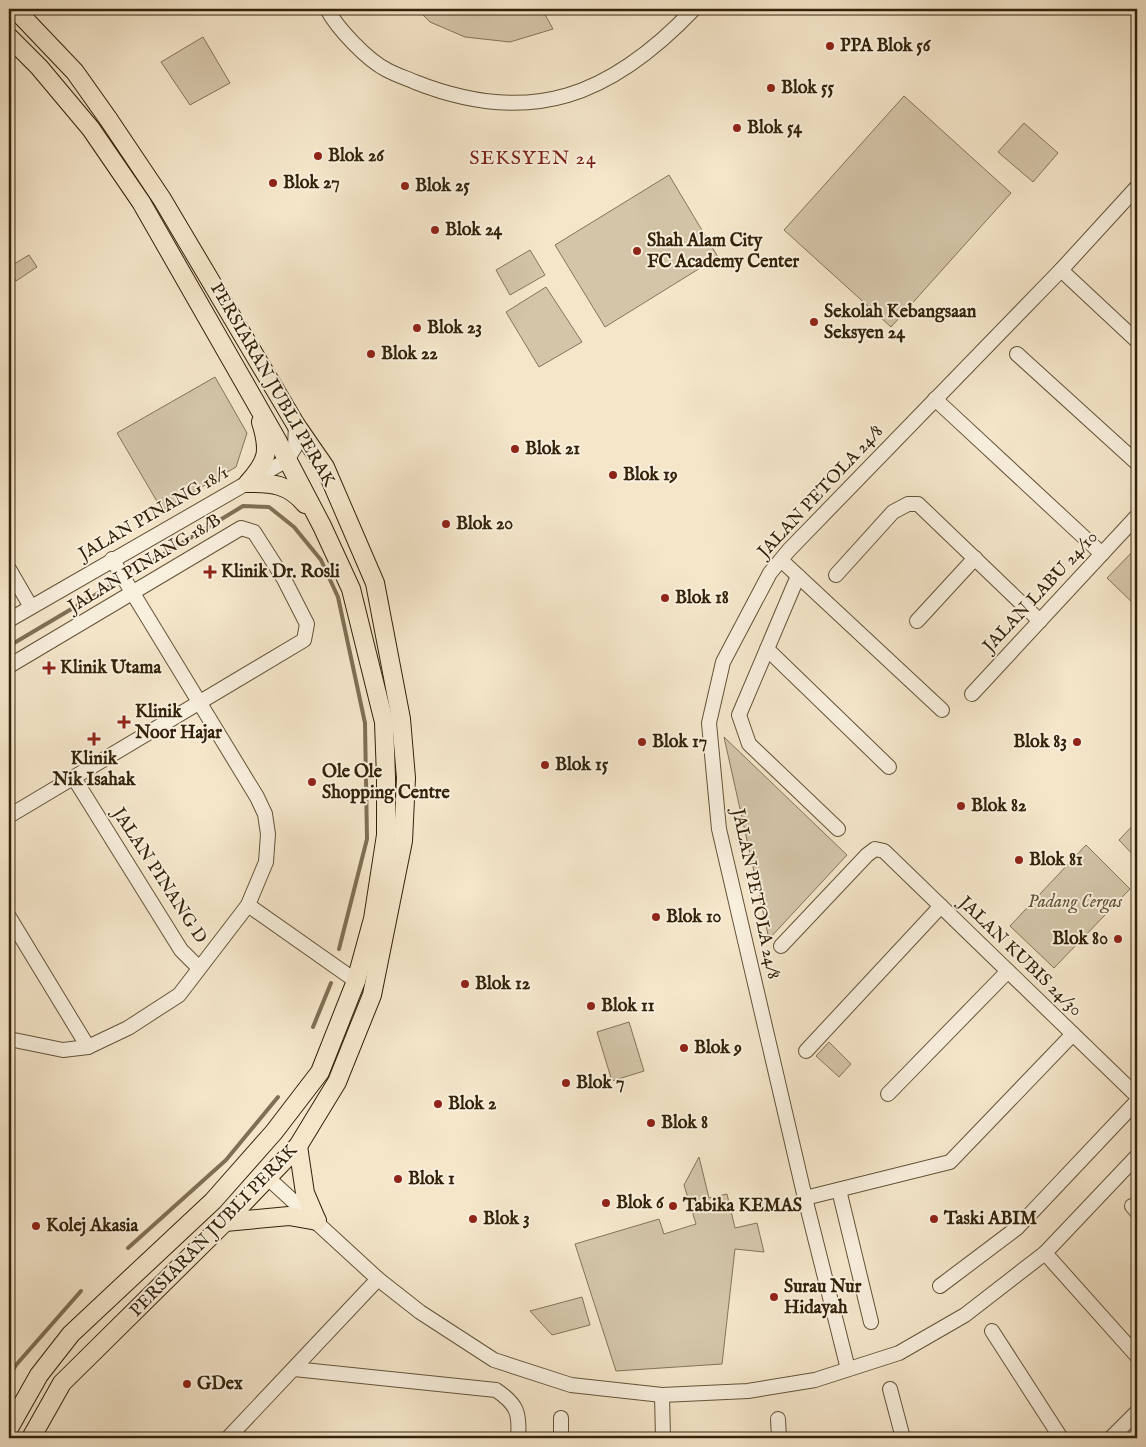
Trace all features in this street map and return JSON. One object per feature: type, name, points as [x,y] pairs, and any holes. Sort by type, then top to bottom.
[{"type":"main road","name":"PERSIARAN JUBLI PERAK","points":[[15,9],[75,72],[162,198],[296,425],[325,467],[375,583],[401,719],[406,778],[403,841],[372,995],[337,1082],[298,1146],[226,1222],[62,1383],[31,1438]]},
{"type":"main road","name":"PERSIARAN JUBLI PERAK","points":[[9,37],[46,74],[91,128],[141,202],[252,396],[322,526],[351,589],[384,722],[386,835],[373,919],[356,981],[320,1072],[274,1132],[213,1201],[71,1334],[39,1375],[9,1428]]},
{"type":"main road","points":[[248,483],[262,464],[267,448],[252,396]]},
{"type":"main road","points":[[248,483],[283,485],[302,500],[322,526]]},
{"type":"main road","points":[[298,1146],[305,1192],[317,1221]]},
{"type":"main road","points":[[213,1201],[225,1197],[247,1181],[268,1178]]},
{"type":"main road","points":[[226,1222],[289,1216],[317,1221]]},
{"type":"street","points":[[326,9],[335,25],[386,70],[439,91],[482,101],[526,104],[561,98],[593,86],[620,72],[670,35],[694,9]]},
{"type":"street","name":"JALAN PETOLA 24/8","points":[[848,1369],[805,1198],[719,829],[709,723],[723,662],[770,573],[781,560],[1061,270],[1137,187]]},
{"type":"street","points":[[1061,270],[1137,341]]},
{"type":"street","points":[[1017,354],[1137,463]]},
{"type":"street","points":[[935,399],[1102,554]]},
{"type":"street","points":[[287,460],[295,447],[296,425]]},
{"type":"street","name":"JALAN PINANG 18/1","points":[[9,620],[287,460]]},
{"type":"street","points":[[836,575],[893,512],[908,504],[918,504],[1040,621]]},
{"type":"street","name":"JALAN LABU 24/10","points":[[972,694],[1137,516]]},
{"type":"street","name":"JALAN PINANG 18/B","points":[[9,666],[241,528],[254,532],[284,579],[307,624],[304,640],[9,816]]},
{"type":"street","points":[[917,621],[975,558]]},
{"type":"street","points":[[9,1039],[63,1050],[88,1047],[128,1028],[179,995],[248,905],[266,862],[268,834],[265,814],[112,559]]},
{"type":"street","points":[[781,560],[942,710]]},
{"type":"street","points":[[9,569],[31,607]]},
{"type":"street","points":[[798,576],[740,716],[750,744],[838,829]]},
{"type":"street","points":[[767,649],[889,768]]},
{"type":"street","name":"JALAN PINANG D","points":[[74,778],[181,950],[198,968]]},
{"type":"street","name":"JALAN KUBIS 24/30","points":[[781,946],[867,855],[875,850],[884,851],[1137,1096]]},
{"type":"street","points":[[248,905],[356,981]]},
{"type":"street","points":[[806,1051],[941,906]]},
{"type":"street","points":[[9,917],[88,1047]]},
{"type":"street","points":[[888,1094],[1008,971]]},
{"type":"street","points":[[805,1198],[950,1162],[1074,1034]]},
{"type":"street","points":[[940,1286],[1017,1228],[1137,1101]]},
{"type":"street","points":[[268,1178],[378,1279],[420,1312],[494,1360],[571,1385],[662,1395],[748,1391],[815,1380],[899,1353],[965,1315],[1045,1253],[1137,1156]]},
{"type":"street","points":[[839,1190],[871,1322]]},
{"type":"street","points":[[1045,1253],[1137,1356]]},
{"type":"street","points":[[228,1438],[378,1279]]},
{"type":"street","points":[[992,1331],[1062,1438]]},
{"type":"street","points":[[294,1369],[496,1390],[509,1399],[517,1410],[518,1438]]},
{"type":"street","points":[[890,1389],[903,1438]]},
{"type":"street","points":[[662,1395],[663,1438]]},
{"type":"street","points":[[1111,1438],[1137,1412]]},
{"type":"street","points":[[561,1418],[561,1438]]},
{"type":"street","points":[[778,1419],[779,1438]]},
{"type":"green space","points":[[417,9],[542,9],[553,29],[510,42],[465,37],[430,22]]},
{"type":"green space","points":[[203,37],[230,83],[190,105],[161,62]]},
{"type":"green space","points":[[904,96],[1011,193],[891,327],[784,230]]},
{"type":"green space","points":[[1024,123],[1058,153],[1033,182],[998,152]]},
{"type":"green space","name":"Shah Alam City FC Academy Center","points":[[669,175],[718,257],[605,327],[555,245]]},
{"type":"green space","points":[[530,250],[545,275],[510,295],[496,270]]},
{"type":"green space","points":[[29,255],[37,267],[16,281],[9,267]]},
{"type":"green space","points":[[546,287],[582,342],[539,367],[506,312]]},
{"type":"green space","points":[[215,377],[247,433],[236,467],[162,510],[117,433]]},
{"type":"green space","points":[[1137,547],[1137,607],[1107,578]]},
{"type":"green space","points":[[724,737],[847,855],[769,939]]},
{"type":"green space","points":[[1137,821],[1137,859],[1119,840]]},
{"type":"green space","name":"Padang Cergas","points":[[1086,845],[1130,889],[1054,968],[1010,926]]},
{"type":"green space","points":[[629,1022],[644,1071],[612,1081],[597,1032]]},
{"type":"green space","points":[[829,1042],[851,1064],[839,1077],[816,1056]]},
{"type":"green space","points":[[699,1157],[709,1198],[727,1194],[735,1228],[757,1223],[764,1252],[735,1249],[722,1364],[616,1371],[575,1244],[659,1219],[664,1234],[696,1224],[684,1185]]},
{"type":"green space","points":[[582,1297],[590,1325],[552,1335],[530,1311]]},
{"type":"waterway","points":[[149,563],[243,506],[269,507],[294,527],[321,560],[338,597],[365,723],[367,839],[339,949]]},
{"type":"waterway","points":[[9,646],[112,585]]},
{"type":"waterway","points":[[313,1027],[331,983]]},
{"type":"waterway","points":[[128,1248],[226,1160],[278,1097]]},
{"type":"waterway","points":[[9,1377],[16,1365],[81,1291]]},
{"type":"place","name":"PPA Blok 56","points":[[830,46]]},
{"type":"place","name":"Blok 55","points":[[771,88]]},
{"type":"place","name":"Blok 54","points":[[737,128]]},
{"type":"place","name":"Blok 26","points":[[318,156]]},
{"type":"place","name":"Blok 27","points":[[273,183]]},
{"type":"place","name":"Blok 25","points":[[405,186]]},
{"type":"place","name":"Blok 24","points":[[435,230]]},
{"type":"place","name":"Shah Alam City FC Academy Center","points":[[637,251]]},
{"type":"place","name":"Sekolah Kebangsaan Seksyen 24","points":[[814,322]]},
{"type":"place","name":"Blok 23","points":[[417,328]]},
{"type":"place","name":"Blok 22","points":[[371,354]]},
{"type":"place","name":"Blok 21","points":[[515,449]]},
{"type":"place","name":"Blok 19","points":[[613,475]]},
{"type":"place","name":"Blok 20","points":[[446,524]]},
{"type":"place","name":"Klinik Dr. Rosli","points":[[210,572]]},
{"type":"place","name":"Blok 18","points":[[665,598]]},
{"type":"place","name":"Klinik Utama","points":[[49,668]]},
{"type":"place","name":"Klinik Noor Hajar","points":[[124,722]]},
{"type":"place","name":"Klinik Nik Isahak","points":[[94,739]]},
{"type":"place","name":"Blok 17","points":[[642,742]]},
{"type":"place","name":"Blok 83","points":[[1077,742]]},
{"type":"place","name":"Blok 15","points":[[545,765]]},
{"type":"place","name":"Ole Ole Shopping Centre","points":[[312,782]]},
{"type":"place","name":"Blok 82","points":[[961,806]]},
{"type":"place","name":"Blok 81","points":[[1019,860]]},
{"type":"place","name":"Blok 10","points":[[656,917]]},
{"type":"place","name":"Blok 80","points":[[1118,939]]},
{"type":"place","name":"Blok 12","points":[[465,984]]},
{"type":"place","name":"Blok 11","points":[[591,1006]]},
{"type":"place","name":"Blok 9","points":[[684,1048]]},
{"type":"place","name":"Blok 7","points":[[566,1083]]},
{"type":"place","name":"Blok 2","points":[[438,1104]]},
{"type":"place","name":"Blok 8","points":[[651,1123]]},
{"type":"place","name":"Blok 1","points":[[398,1179]]},
{"type":"place","name":"Blok 6","points":[[606,1203]]},
{"type":"place","name":"Tabika KEMAS","points":[[673,1206]]},
{"type":"place","name":"Blok 3","points":[[473,1219]]},
{"type":"place","name":"Taski ABIM","points":[[934,1219]]},
{"type":"place","name":"Kolej Akasia","points":[[36,1226]]},
{"type":"place","name":"Surau Nur Hidayah","points":[[774,1297]]},
{"type":"place","name":"GDex","points":[[187,1384]]},
{"type":"district","name":"SEKSYEN 24","points":[[533,158]]}]
